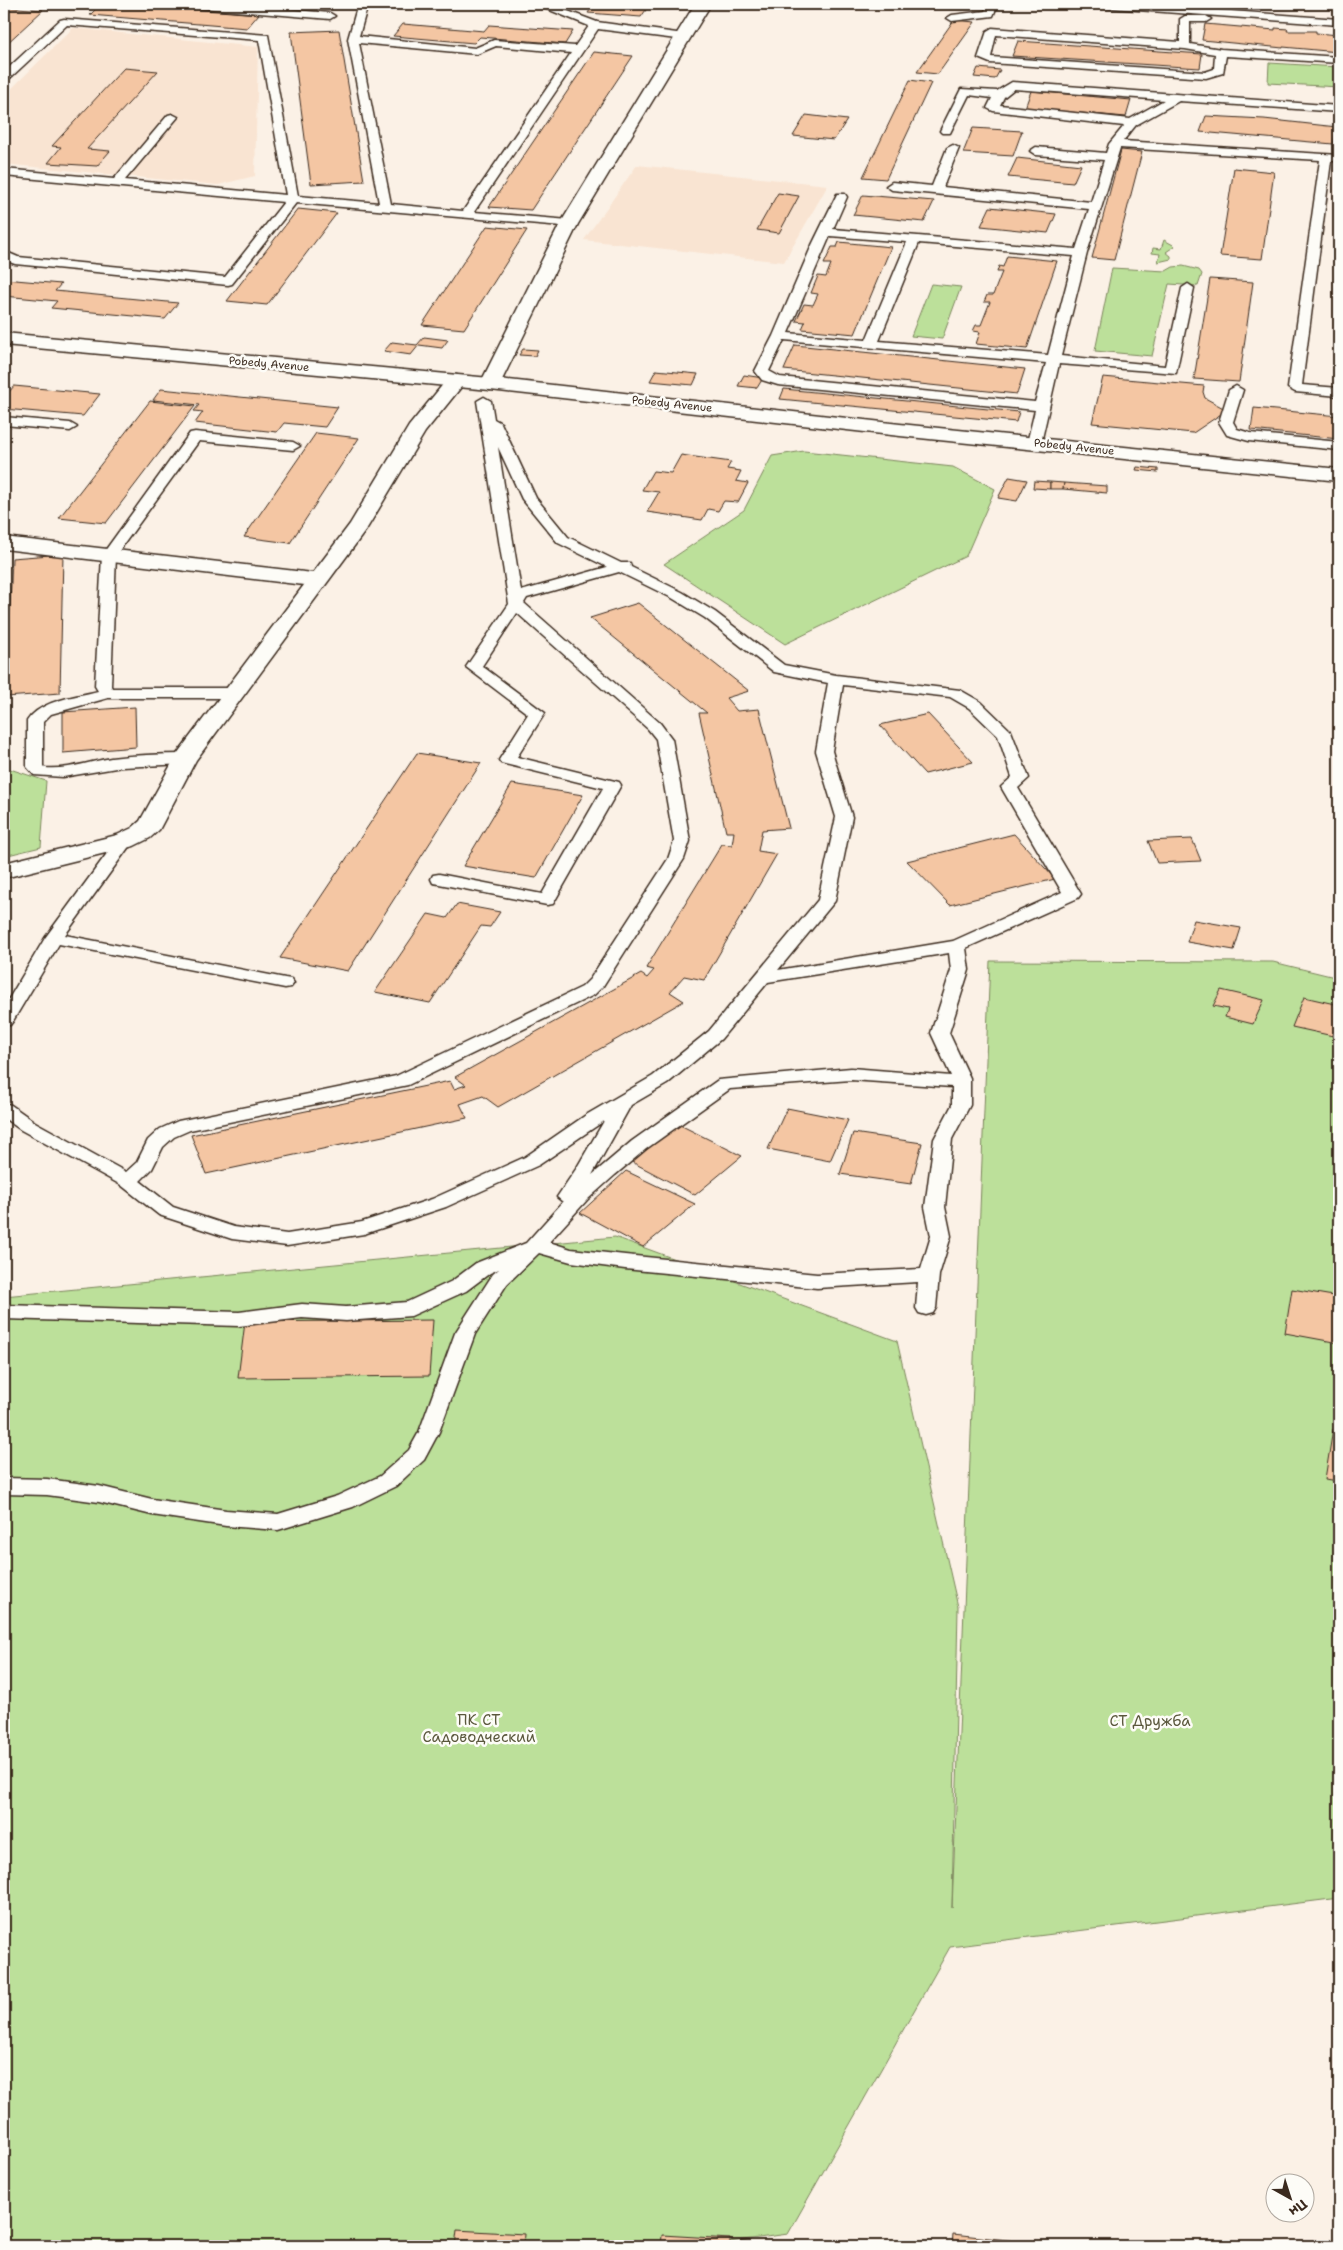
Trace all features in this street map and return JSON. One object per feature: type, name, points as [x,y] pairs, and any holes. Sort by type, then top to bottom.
[{"type":"street","points":[[487,393],[570,224],[684,37],[702,4]]},
{"type":"street","name":"Pobedy Avenue","points":[[4,340],[456,382],[487,393],[900,430],[1339,475]]},
{"type":"street","points":[[4,871],[50,858],[125,841],[141,833],[150,825],[185,759],[359,526],[416,430],[456,382]]},
{"type":"street","points":[[4,543],[320,580]]},
{"type":"lane","points":[[190,4],[330,16]]},
{"type":"lane","points":[[363,4],[353,39],[386,208]]},
{"type":"lane","points":[[540,4],[595,25],[684,37]]},
{"type":"lane","points":[[1097,4],[1339,22]]},
{"type":"lane","points":[[952,18],[991,9],[992,31],[984,58],[990,60],[1206,75],[1219,71],[1221,52]]},
{"type":"lane","points":[[1185,46],[1185,24],[1188,18],[1339,29]]},
{"type":"lane","points":[[4,78],[64,22],[264,37],[292,199],[228,281],[15,260],[4,255]]},
{"type":"lane","points":[[466,215],[595,25]]},
{"type":"lane","points":[[992,31],[1185,46],[1221,52],[1339,60]]},
{"type":"lane","points":[[353,39],[477,51],[494,43],[578,50]]},
{"type":"lane","points":[[1132,123],[993,108],[999,95],[1008,86],[1018,85],[1339,109]]},
{"type":"lane","points":[[946,131],[965,91],[999,95]]},
{"type":"lane","points":[[1034,443],[1081,253],[1115,144],[1132,123],[1177,97]]},
{"type":"lane","points":[[117,184],[172,117]]},
{"type":"lane","points":[[1115,144],[1333,158],[1295,388],[1339,392]]},
{"type":"lane","points":[[936,190],[952,148]]},
{"type":"lane","points":[[1036,151],[1111,158]]},
{"type":"lane","points":[[4,173],[570,224]]},
{"type":"lane","points":[[892,186],[1096,206]]},
{"type":"lane","points":[[841,197],[826,232],[818,245],[780,336],[762,371],[763,374],[772,380],[1042,407]]},
{"type":"lane","points":[[826,232],[1081,253]]},
{"type":"lane","points":[[871,344],[915,239]]},
{"type":"lane","points":[[780,336],[1171,370],[1188,288]]},
{"type":"lane","points":[[1236,390],[1226,422],[1232,432],[1249,437],[1339,446]]},
{"type":"lane","points":[[487,393],[529,499],[563,540],[621,566],[677,595],[779,669],[836,680],[954,693],[975,705],[1006,734],[1021,778],[1009,787],[1072,894],[957,946],[762,978]]},
{"type":"lane","points":[[128,1181],[144,1165],[155,1144],[167,1133],[185,1125],[401,1081],[588,991],[597,982],[676,859],[682,842],[664,739],[654,726],[516,604],[487,393]]},
{"type":"lane","points":[[4,421],[70,427]]},
{"type":"lane","points":[[107,693],[103,686],[109,555],[195,436],[293,446]]},
{"type":"lane","points":[[440,879],[548,900],[613,785],[507,760],[537,713],[474,667],[522,594],[621,566],[644,566]]},
{"type":"lane","points":[[4,1109],[28,1126],[128,1181],[166,1211],[232,1233],[287,1240],[364,1228],[439,1203],[532,1161],[593,1119],[660,1080],[715,1036],[826,900],[844,817],[824,751],[836,680]]},
{"type":"lane","points":[[185,759],[141,760],[99,765],[74,772],[40,772],[35,767],[35,721],[45,711],[107,693],[234,692]]},
{"type":"lane","points":[[4,1020],[54,938],[125,841]]},
{"type":"lane","points":[[54,938],[285,983]]},
{"type":"lane","points":[[926,1308],[929,1275],[941,1236],[935,1207],[940,1156],[943,1139],[961,1105],[961,1082],[952,1056],[940,1033],[960,970],[957,946]]},
{"type":"lane","points":[[4,1486],[47,1487],[99,1494],[152,1506],[226,1518],[278,1522],[345,1502],[388,1481],[417,1455],[429,1432],[444,1387],[466,1332],[500,1279],[535,1245],[580,1196],[614,1166],[639,1145],[725,1084],[851,1074],[961,1082]]},
{"type":"lane","points":[[4,1312],[240,1320],[302,1311],[346,1314],[411,1309],[459,1286],[483,1268],[535,1245],[585,1172],[623,1102]]},
{"type":"lane","points":[[535,1245],[571,1255],[625,1262],[817,1281],[929,1275]]},
{"type":"shaded area","points":[[73,28],[258,47],[255,176],[218,185],[4,164],[4,96]]},
{"type":"shaded area","points":[[637,165],[828,185],[784,262],[584,240]]},
{"type":"green space","points":[[1269,63],[1339,67],[1339,87],[1268,83]]},
{"type":"green space","points":[[1164,240],[1175,246],[1166,252],[1171,256],[1171,259],[1158,262],[1160,254],[1152,253],[1153,248],[1161,249]]},
{"type":"green space","points":[[1183,266],[1199,270],[1202,274],[1198,286],[1169,284],[1152,356],[1095,351],[1112,268],[1166,271],[1173,267]]},
{"type":"green space","points":[[931,284],[961,287],[942,339],[911,336]]},
{"type":"green space","points":[[804,451],[953,467],[995,489],[966,556],[785,644],[664,564],[744,510],[772,456]]},
{"type":"green space","points":[[4,767],[46,781],[41,847],[4,856]]},
{"type":"green space","name":"ПК СТ Садоводческий","points":[[990,961],[1273,962],[1339,978],[1339,1898],[950,1947],[788,2234],[700,2246],[4,2246],[4,1296],[615,1237],[897,1341],[958,1607],[952,1908]]},
{"type":"building","points":[[101,4],[259,14],[247,28],[90,15]]},
{"type":"building","points":[[594,4],[650,4],[641,17],[588,13]]},
{"type":"building","points":[[4,8],[43,10],[4,46]]},
{"type":"building","points":[[954,20],[975,22],[938,74],[917,72]]},
{"type":"building","points":[[403,24],[484,31],[489,25],[573,31],[565,44],[480,37],[474,43],[393,36]]},
{"type":"building","points":[[1205,24],[1275,30],[1275,28],[1288,29],[1287,31],[1316,31],[1316,33],[1339,35],[1339,50],[1338,52],[1283,48],[1202,40]]},
{"type":"building","points":[[339,30],[364,181],[311,184],[291,32]]},
{"type":"building","points":[[1018,41],[1202,54],[1200,68],[1012,56]]},
{"type":"building","points":[[594,52],[633,56],[531,210],[489,207]]},
{"type":"building","points":[[124,68],[158,71],[87,149],[110,151],[97,166],[48,163],[61,147],[52,146]]},
{"type":"building","points":[[978,68],[1000,70],[995,79],[974,77]]},
{"type":"building","points":[[910,80],[931,83],[886,179],[863,177]]},
{"type":"building","points":[[1031,91],[1131,100],[1126,117],[1025,108]]},
{"type":"building","points":[[806,115],[847,120],[834,140],[793,136]]},
{"type":"building","points":[[1206,116],[1264,119],[1337,127],[1333,144],[1200,132]]},
{"type":"building","points":[[973,128],[1022,131],[1013,156],[963,153]]},
{"type":"building","points":[[1121,150],[1142,152],[1114,260],[1092,258]]},
{"type":"building","points":[[1017,158],[1081,165],[1073,183],[1008,177]]},
{"type":"building","points":[[1234,168],[1274,172],[1262,259],[1220,256]]},
{"type":"building","points":[[778,193],[799,196],[779,233],[757,230]]},
{"type":"building","points":[[863,195],[934,201],[924,222],[853,215]]},
{"type":"building","points":[[990,207],[1056,214],[1048,233],[981,226]]},
{"type":"building","points":[[298,209],[337,213],[267,305],[227,301]]},
{"type":"building","points":[[487,226],[527,230],[464,329],[422,325]]},
{"type":"building","points":[[839,242],[891,247],[855,334],[802,329],[805,322],[796,321],[804,304],[813,305],[818,294],[811,293],[818,276],[826,277],[831,264],[824,264],[832,247],[837,247]]},
{"type":"building","points":[[1007,256],[1057,261],[1027,349],[976,344],[980,332],[973,331],[976,325],[981,325],[990,302],[984,302],[987,295],[993,295],[1002,272],[997,272],[999,266],[1003,267]]},
{"type":"building","points":[[4,279],[61,284],[55,291],[178,303],[165,319],[51,308],[57,301],[4,296]]},
{"type":"building","points":[[1210,279],[1253,282],[1239,382],[1194,379]]},
{"type":"building","points":[[424,337],[448,340],[442,348],[419,345],[411,355],[384,351],[392,342],[417,345]]},
{"type":"building","points":[[795,345],[1025,369],[1017,394],[784,370]]},
{"type":"building","points":[[523,349],[538,350],[535,356],[519,355]]},
{"type":"building","points":[[656,370],[698,374],[693,385],[650,381]]},
{"type":"building","points":[[744,375],[763,378],[757,388],[738,386]]},
{"type":"building","points":[[1103,377],[1204,386],[1205,398],[1227,410],[1193,433],[1092,423]]},
{"type":"building","points":[[14,386],[100,394],[83,416],[4,409],[4,398]]},
{"type":"building","points":[[161,389],[338,407],[325,427],[284,423],[277,432],[195,423],[203,412],[194,411],[199,405],[153,400]]},
{"type":"building","points":[[784,389],[1019,412],[1016,422],[780,399]]},
{"type":"building","points":[[150,401],[195,406],[106,523],[59,518]]},
{"type":"building","points":[[1254,408],[1339,416],[1339,439],[1251,430]]},
{"type":"building","points":[[316,433],[359,438],[290,543],[244,537]]},
{"type":"building","points":[[681,455],[731,462],[727,469],[741,471],[736,481],[748,483],[738,502],[724,501],[718,511],[708,509],[702,520],[647,512],[659,492],[642,490],[653,471],[671,473]]},
{"type":"building","points":[[1137,467],[1158,469],[1158,472],[1136,470]]},
{"type":"building","points":[[1009,477],[1027,480],[1017,501],[998,498]]},
{"type":"building","points":[[1034,481],[1050,482],[1050,489],[1033,488]]},
{"type":"building","points":[[1050,482],[1064,483],[1063,489],[1050,489]]},
{"type":"building","points":[[1064,483],[1107,486],[1107,493],[1063,489]]},
{"type":"building","points":[[63,554],[60,693],[6,697],[12,558]]},
{"type":"building","points":[[638,603],[749,691],[726,698],[737,711],[759,709],[789,828],[762,830],[758,851],[777,854],[704,980],[684,976],[670,992],[684,1001],[498,1107],[483,1096],[460,1104],[467,1118],[206,1174],[191,1135],[450,1081],[454,1089],[466,1085],[455,1077],[641,974],[647,978],[654,970],[646,968],[722,844],[732,845],[734,832],[726,832],[699,713],[707,713],[590,618]]},
{"type":"building","points":[[135,707],[136,747],[63,753],[63,712]]},
{"type":"building","points":[[928,714],[973,762],[925,774],[880,725]]},
{"type":"building","points":[[417,753],[481,763],[348,971],[280,958]]},
{"type":"building","points":[[512,784],[583,795],[536,878],[463,866]]},
{"type":"building","points":[[1014,834],[1055,879],[950,905],[907,861]]},
{"type":"building","points":[[1192,839],[1201,861],[1157,863],[1148,841]]},
{"type":"building","points":[[457,904],[500,912],[490,927],[481,926],[430,1003],[375,992],[428,914],[447,918]]},
{"type":"building","points":[[1194,920],[1241,928],[1234,950],[1187,942]]},
{"type":"building","points":[[1221,990],[1264,1000],[1253,1024],[1225,1017],[1228,1009],[1213,1006]]},
{"type":"building","points":[[1304,997],[1339,1005],[1339,1019],[1333,1036],[1292,1027]]},
{"type":"building","points":[[787,1108],[848,1120],[830,1161],[768,1149]]},
{"type":"building","points":[[678,1124],[742,1156],[695,1195],[630,1161]]},
{"type":"building","points":[[853,1133],[922,1143],[911,1184],[840,1174]]},
{"type":"building","points":[[626,1171],[695,1204],[643,1247],[580,1213]]},
{"type":"building","points":[[1292,1289],[1339,1297],[1339,1343],[1285,1333]]},
{"type":"building","points":[[433,1320],[429,1376],[238,1378],[245,1322]]},
{"type":"building","points":[[1333,1429],[1339,1431],[1339,1481],[1325,1479]]},
{"type":"building","points":[[457,2230],[524,2234],[523,2246],[455,2246]]},
{"type":"building","points":[[953,2234],[1016,2241],[1016,2246],[952,2246]]},
{"type":"building","points":[[662,2235],[730,2239],[730,2246],[661,2246]]},
{"type":"park label","name":"СТ Дружба","points":[[1150,1721]]}]
